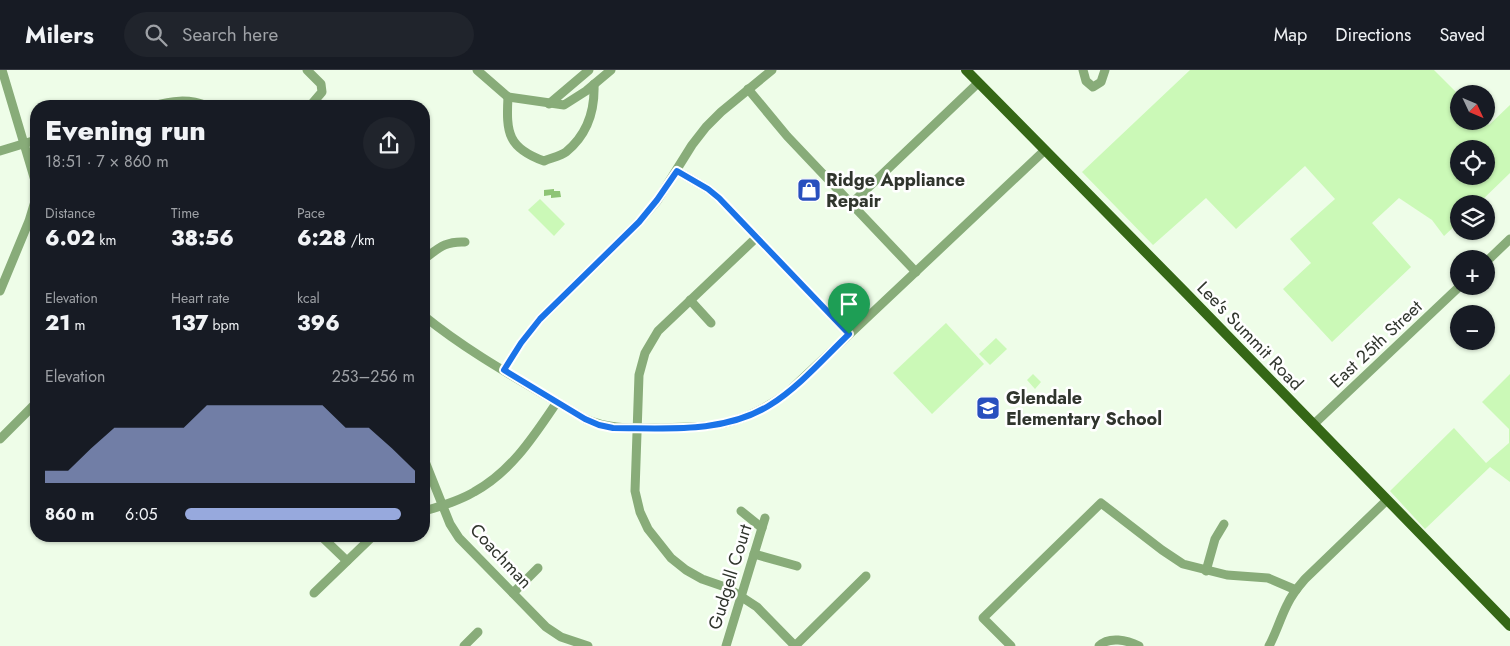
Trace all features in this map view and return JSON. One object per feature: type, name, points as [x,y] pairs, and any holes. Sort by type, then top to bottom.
[{"type":"main road","name":"Lee's Summit Road","points":[[966,70],[1510,626]]},
{"type":"street","points":[[2,70],[30,162]]},
{"type":"street","points":[[307,70],[321,84],[322,90],[316,100]]},
{"type":"street","points":[[477,70],[508,97],[564,105],[611,70]]},
{"type":"street","points":[[549,104],[589,70]]},
{"type":"street","points":[[504,370],[521,343],[540,319],[639,222],[657,200],[706,127],[772,70]]},
{"type":"street","points":[[1083,70],[1086,81],[1093,87],[1101,82],[1105,70]]},
{"type":"street","points":[[851,204],[978,82]]},
{"type":"street","points":[[508,97],[508,130],[513,142],[528,156],[544,161],[566,152],[580,136],[591,118],[595,99],[594,84]]},
{"type":"street","points":[[748,89],[788,136],[916,272]]},
{"type":"street","points":[[0,151],[30,142]]},
{"type":"street","points":[[430,321],[443,332],[504,370],[585,419],[599,425],[613,428],[637,428],[705,427],[725,424],[769,406],[786,394],[1045,150]]},
{"type":"street","points":[[677,171],[708,189],[719,198],[849,334]]},
{"type":"street","points":[[0,292],[30,228]]},
{"type":"street","points":[[757,237],[658,332],[644,353],[639,375],[635,491],[640,512],[648,529],[671,558],[686,570],[702,579],[728,588],[757,607],[795,646],[866,576]]},
{"type":"street","points":[[1495,253],[1510,239]]},
{"type":"street","points":[[430,255],[446,243],[453,241],[465,242]]},
{"type":"street","name":"East 25th Street","points":[[1314,424],[1450,295]]},
{"type":"street","points":[[690,300],[711,323]]},
{"type":"street","points":[[430,509],[443,506],[475,492],[504,471],[532,440],[557,402]]},
{"type":"street","points":[[0,438],[30,409]]},
{"type":"street","name":"Coachman","points":[[430,474],[450,524],[460,538],[546,627],[561,637],[588,646]]},
{"type":"street","points":[[1269,646],[1286,606],[1296,590],[1387,500]]},
{"type":"street","points":[[1011,646],[983,618],[1101,503],[1183,564],[1227,575],[1268,578],[1296,590]]},
{"type":"street","points":[[741,511],[762,528]]},
{"type":"street","name":"Gudgell Court","points":[[726,646],[765,518]]},
{"type":"street","points":[[1206,571],[1215,539],[1224,524]]},
{"type":"street","points":[[327,542],[347,561]]},
{"type":"street","points":[[314,593],[367,542]]},
{"type":"street","points":[[754,554],[797,566]]},
{"type":"street","points":[[513,593],[538,568]]},
{"type":"street","points":[[464,646],[478,632]]},
{"type":"street","points":[[1099,646],[1104,641],[1119,640],[1139,646]]},
{"type":"shaded area","points":[[1190,70],[1434,70],[1450,86],[1450,130],[1495,130],[1495,119],[1510,105],[1510,173],[1487,195],[1450,195],[1450,230],[1444,236],[1432,220],[1399,198],[1372,223],[1411,267],[1332,342],[1283,289],[1311,263],[1290,239],[1335,199],[1305,166],[1236,229],[1206,198],[1153,245],[1082,172]]},
{"type":"shaded area","points":[[554,189],[554,191],[560,191],[561,197],[551,198],[551,195],[544,196],[544,190]]},
{"type":"shaded area","points":[[540,199],[565,224],[554,236],[528,210]]},
{"type":"shaded area","points":[[946,323],[984,364],[932,414],[893,373]]},
{"type":"shaded area","points":[[996,338],[1007,349],[990,365],[979,354]]},
{"type":"shaded area","points":[[1033,374],[1041,382],[1035,389],[1027,380]]},
{"type":"shaded area","points":[[1510,374],[1510,482],[1490,467],[1425,529],[1390,491],[1454,428],[1486,463],[1509,443],[1509,429],[1482,402]]},
{"type":"place","name":"Ridge Appliance Repair","points":[[809,190]]},
{"type":"place","name":"Glendale Elementary School","points":[[988,408]]},
{"type":"route","points":[[677,171],[708,189],[719,198],[849,334],[786,394],[769,406],[725,424],[705,427],[613,428],[599,425],[585,419],[504,370],[521,343],[540,319],[639,222],[677,171]]}]
